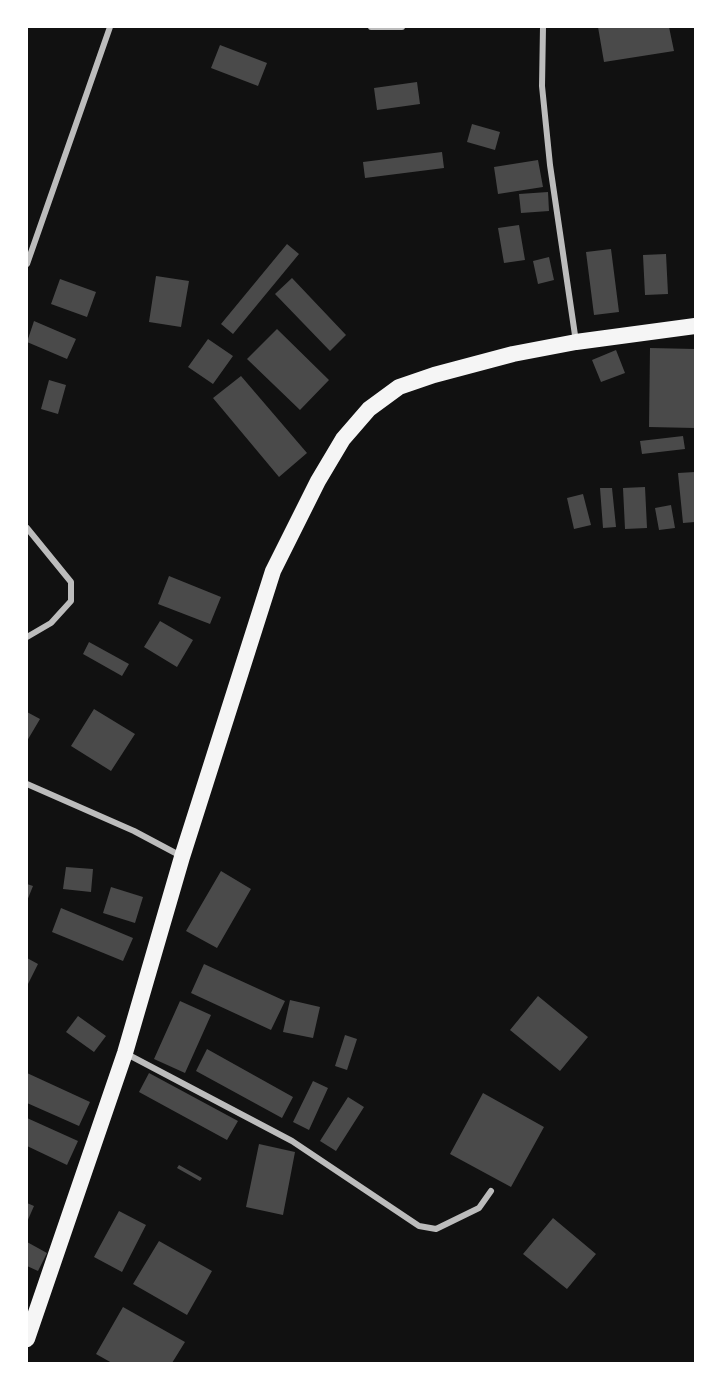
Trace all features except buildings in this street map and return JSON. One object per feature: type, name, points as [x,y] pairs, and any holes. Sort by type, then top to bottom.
[{"type":"highway","points":[[27,1340],[125,1053],[182,857],[273,571],[318,481],[343,439],[369,409],[399,387],[513,354],[576,342],[695,326]]},
{"type":"street","points":[[27,264],[110,27]]},
{"type":"street","points":[[371,27],[402,27]]},
{"type":"street","points":[[543,27],[542,86],[550,165],[576,342]]},
{"type":"street","points":[[27,528],[70,582],[71,602],[51,622],[27,638]]},
{"type":"street","points":[[27,784],[134,831],[182,857]]},
{"type":"street","points":[[125,1053],[292,1141],[419,1226],[436,1229],[479,1208],[491,1191]]}]
